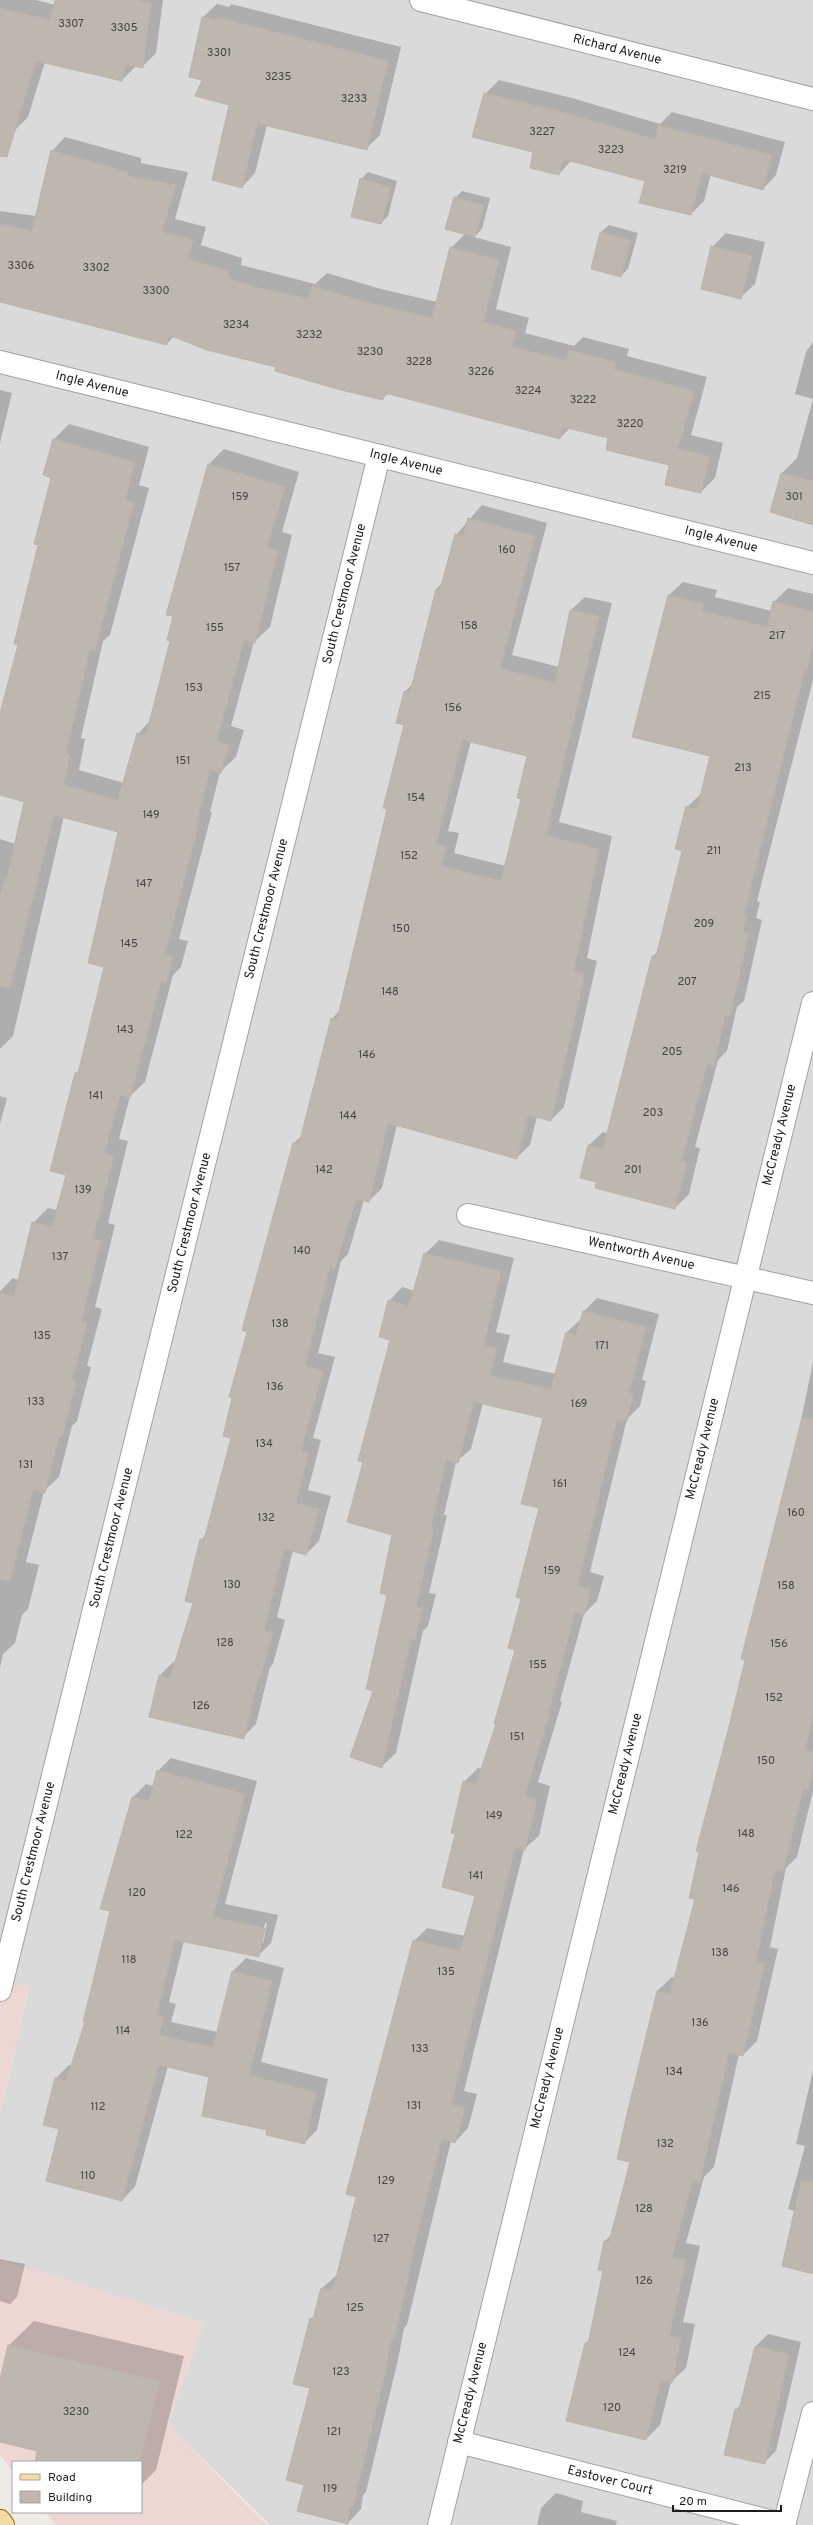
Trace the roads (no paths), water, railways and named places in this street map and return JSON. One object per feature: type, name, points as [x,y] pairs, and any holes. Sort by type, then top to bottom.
[{"type":"main road","points":[[0,2521],[3,2525]]},
{"type":"street","name":"Richard Avenue","points":[[421,0],[813,99]]},
{"type":"street","name":"Ingle Avenue","points":[[0,362],[813,563]]},
{"type":"street","name":"South Crestmoor Avenue","points":[[0,1990],[378,456]]},
{"type":"street","name":"McCready Avenue","points":[[438,2525],[813,1003]]},
{"type":"street","name":"Wentworth Avenue","points":[[468,1215],[813,1293]]},
{"type":"street","points":[[784,2525],[813,2413]]},
{"type":"street","name":"Eastover Court","points":[[459,2442],[784,2525]]}]
